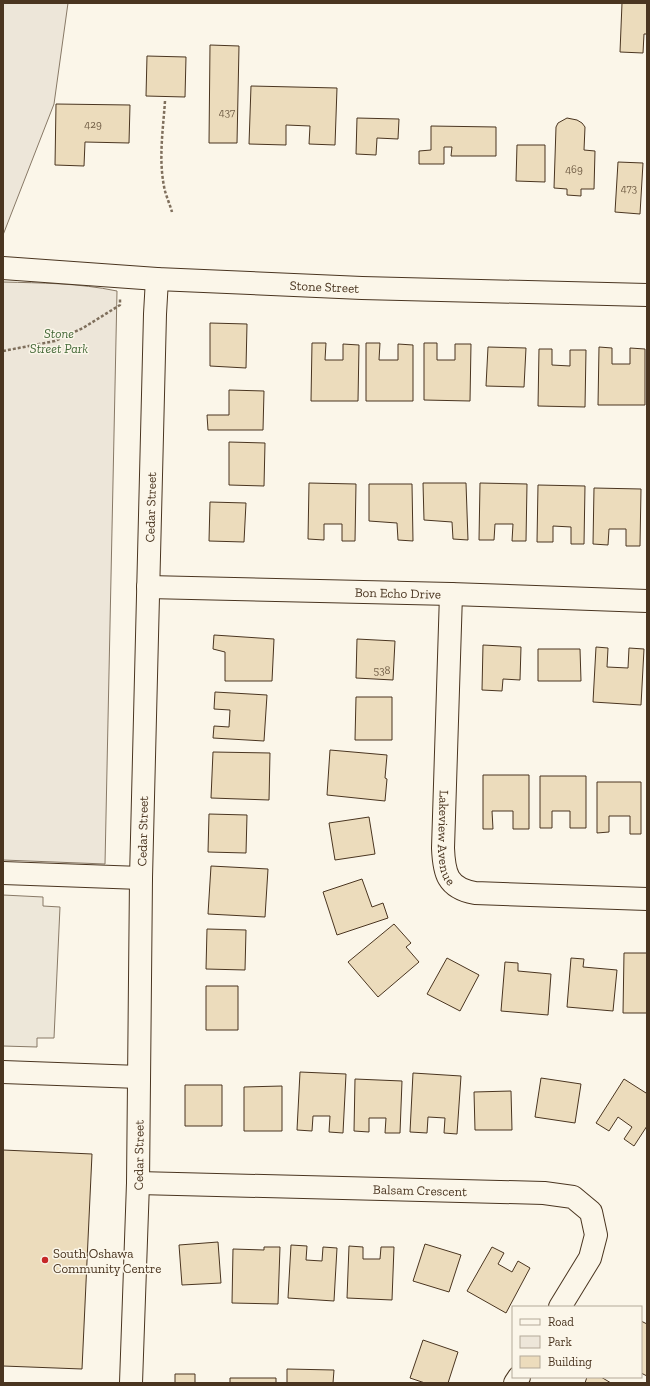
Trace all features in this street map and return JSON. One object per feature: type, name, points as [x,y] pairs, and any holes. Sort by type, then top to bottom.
[{"type":"street","name":"Stone Street","points":[[3,268],[157,279],[398,289],[647,295]]},
{"type":"street","name":"Cedar Street","points":[[131,1383],[138,1183],[141,878],[154,314],[157,279]]},
{"type":"street","name":"Bon Echo Drive","points":[[148,588],[451,594],[647,601]]},
{"type":"street","name":"Lakeview Avenue","points":[[451,594],[443,848],[444,865],[451,883],[466,892],[475,894],[647,899]]},
{"type":"street","points":[[3,873],[141,878]]},
{"type":"street","points":[[3,1072],[139,1077]]},
{"type":"street","name":"Balsam Crescent","points":[[138,1183],[544,1193],[573,1197],[591,1212],[596,1235],[590,1258],[561,1306]]},
{"type":"path","points":[[165,101],[161,147],[162,168],[165,192],[172,212]]},
{"type":"path","points":[[3,351],[55,341],[83,328],[120,305],[122,276]]},
{"type":"green space","points":[[3,3],[68,3],[54,104],[3,235]]},
{"type":"green space","name":"Stone Street Park","points":[[3,282],[74,285],[117,291],[105,864],[3,860]]},
{"type":"shaded area","points":[[3,895],[43,897],[43,906],[60,907],[54,1038],[37,1038],[37,1047],[3,1046]]},
{"type":"building","points":[[622,3],[647,3],[647,34],[644,34],[643,53],[620,52]]},
{"type":"building","points":[[210,45],[239,46],[237,143],[209,143]]},
{"type":"building","points":[[147,56],[186,57],[185,97],[146,96]]},
{"type":"building","points":[[251,86],[337,88],[335,145],[309,144],[310,126],[286,125],[286,145],[249,144]]},
{"type":"building","points":[[56,104],[130,105],[129,143],[85,142],[84,166],[55,165]]},
{"type":"building","points":[[357,118],[399,119],[398,139],[377,138],[376,155],[356,154]]},
{"type":"building","points":[[567,118],[577,120],[582,123],[585,127],[584,150],[595,151],[594,189],[581,189],[581,196],[567,195],[567,189],[554,188],[556,127],[558,123]]},
{"type":"building","points":[[431,126],[496,127],[496,156],[451,156],[452,147],[444,147],[444,164],[419,164],[419,151],[431,150]]},
{"type":"building","points":[[517,145],[545,145],[545,182],[516,181]]},
{"type":"building","points":[[618,162],[643,163],[640,214],[615,212]]},
{"type":"building","points":[[210,323],[247,324],[246,368],[210,366]]},
{"type":"building","points":[[312,343],[326,343],[325,360],[343,360],[343,344],[359,345],[358,401],[311,401]]},
{"type":"building","points":[[366,343],[380,343],[379,360],[398,360],[398,344],[413,345],[413,401],[366,401]]},
{"type":"building","points":[[424,343],[437,343],[437,360],[455,360],[455,344],[471,344],[470,401],[424,400]]},
{"type":"building","points":[[488,347],[526,348],[524,387],[486,386]]},
{"type":"building","points":[[599,347],[612,348],[612,364],[630,364],[630,348],[645,349],[645,405],[598,405]]},
{"type":"building","points":[[539,349],[552,349],[552,365],[570,366],[570,350],[586,350],[585,407],[538,406]]},
{"type":"building","points":[[229,390],[264,391],[263,430],[208,430],[207,415],[229,415]]},
{"type":"building","points":[[229,442],[265,443],[264,486],[229,485]]},
{"type":"building","points":[[309,483],[356,484],[355,541],[342,541],[342,524],[324,524],[324,540],[308,539]]},
{"type":"building","points":[[423,483],[466,483],[468,540],[453,539],[452,522],[424,520]]},
{"type":"building","points":[[480,483],[527,484],[526,541],[512,541],[513,524],[495,524],[494,540],[479,540]]},
{"type":"building","points":[[369,484],[412,484],[413,541],[398,540],[397,523],[369,521]]},
{"type":"building","points":[[538,485],[585,486],[584,544],[571,544],[571,527],[553,526],[553,542],[537,542]]},
{"type":"building","points":[[594,488],[641,489],[640,546],[626,546],[626,529],[609,529],[608,545],[593,544]]},
{"type":"building","points":[[210,502],[246,503],[244,542],[209,541]]},
{"type":"building","points":[[214,635],[274,639],[272,681],[225,681],[225,652],[213,649]]},
{"type":"building","points":[[357,639],[395,641],[393,680],[356,678]]},
{"type":"building","points":[[483,645],[521,647],[520,680],[503,679],[502,691],[482,690]]},
{"type":"building","points":[[596,647],[608,648],[607,667],[628,668],[629,648],[644,649],[641,705],[593,702]]},
{"type":"building","points":[[538,649],[580,649],[581,681],[538,681]]},
{"type":"building","points":[[215,692],[267,695],[264,741],[213,738],[214,726],[229,727],[230,710],[214,709]]},
{"type":"building","points":[[356,697],[392,697],[392,740],[355,740]]},
{"type":"building","points":[[330,750],[387,755],[385,801],[327,795]]},
{"type":"building","points":[[213,752],[270,753],[269,800],[211,798]]},
{"type":"building","points":[[483,775],[529,775],[529,829],[513,829],[513,811],[492,811],[493,829],[483,829]]},
{"type":"building","points":[[540,776],[586,776],[586,828],[570,828],[570,811],[552,811],[552,828],[540,828]]},
{"type":"building","points":[[597,782],[641,782],[641,834],[630,834],[630,816],[609,816],[609,832],[597,833]]},
{"type":"building","points":[[209,814],[247,815],[246,853],[208,852]]},
{"type":"building","points":[[369,817],[375,854],[335,860],[329,823]]},
{"type":"building","points":[[211,866],[268,869],[265,917],[208,914]]},
{"type":"building","points":[[362,879],[372,907],[383,903],[388,918],[337,935],[323,892]]},
{"type":"building","points":[[394,924],[411,943],[406,947],[419,962],[378,997],[348,962]]},
{"type":"building","points":[[207,929],[246,930],[245,970],[206,969]]},
{"type":"building","points":[[624,953],[647,953],[647,1013],[623,1013]]},
{"type":"building","points":[[447,958],[479,975],[460,1011],[427,994]]},
{"type":"building","points":[[571,958],[584,959],[583,967],[617,970],[613,1011],[567,1007]]},
{"type":"building","points":[[505,962],[518,963],[518,971],[551,974],[548,1015],[501,1011]]},
{"type":"building","points":[[206,986],[238,986],[238,1030],[206,1030]]},
{"type":"building","points":[[300,1072],[346,1074],[343,1133],[329,1132],[330,1116],[313,1116],[312,1131],[297,1130]]},
{"type":"building","points":[[413,1073],[461,1076],[457,1134],[444,1133],[445,1118],[428,1117],[427,1133],[410,1132]]},
{"type":"building","points":[[541,1078],[581,1084],[575,1123],[535,1117]]},
{"type":"building","points":[[355,1079],[402,1081],[400,1133],[385,1133],[386,1118],[369,1118],[369,1132],[354,1131]]},
{"type":"building","points":[[624,1079],[646,1093],[647,1091],[647,1126],[634,1146],[624,1139],[632,1127],[618,1117],[609,1131],[596,1123]]},
{"type":"building","points":[[185,1085],[222,1085],[222,1126],[185,1126]]},
{"type":"building","points":[[282,1086],[282,1131],[244,1131],[244,1087]]},
{"type":"building","points":[[511,1091],[512,1130],[475,1130],[474,1092]]},
{"type":"building","name":"South Oshawa Community Centre","points":[[3,1150],[92,1154],[82,1369],[3,1366]]},
{"type":"building","points":[[218,1242],[221,1283],[182,1285],[179,1245]]},
{"type":"building","points":[[425,1244],[461,1255],[449,1292],[413,1281]]},
{"type":"building","points":[[291,1245],[307,1246],[306,1260],[322,1261],[323,1247],[337,1248],[334,1301],[288,1298]]},
{"type":"building","points":[[349,1246],[363,1247],[363,1259],[380,1259],[381,1247],[394,1247],[392,1300],[347,1298]]},
{"type":"building","points":[[264,1247],[280,1247],[278,1304],[232,1303],[233,1249],[264,1250]]},
{"type":"building","points":[[492,1247],[504,1253],[498,1264],[512,1272],[518,1261],[530,1268],[506,1313],[467,1291]]},
{"type":"building","points":[[642,1322],[647,1324],[647,1376],[642,1374]]},
{"type":"building","points":[[423,1340],[458,1352],[448,1383],[425,1383],[410,1378]]},
{"type":"building","points":[[287,1369],[334,1370],[333,1383],[287,1383]]},
{"type":"building","points":[[175,1374],[195,1374],[195,1383],[175,1383]]},
{"type":"building","points":[[230,1378],[276,1378],[276,1383],[230,1383]]},
{"type":"building","points":[[587,1378],[603,1378],[611,1383],[585,1383]]},
{"type":"place","name":"South Oshawa Community Centre","points":[[45,1260]]}]
